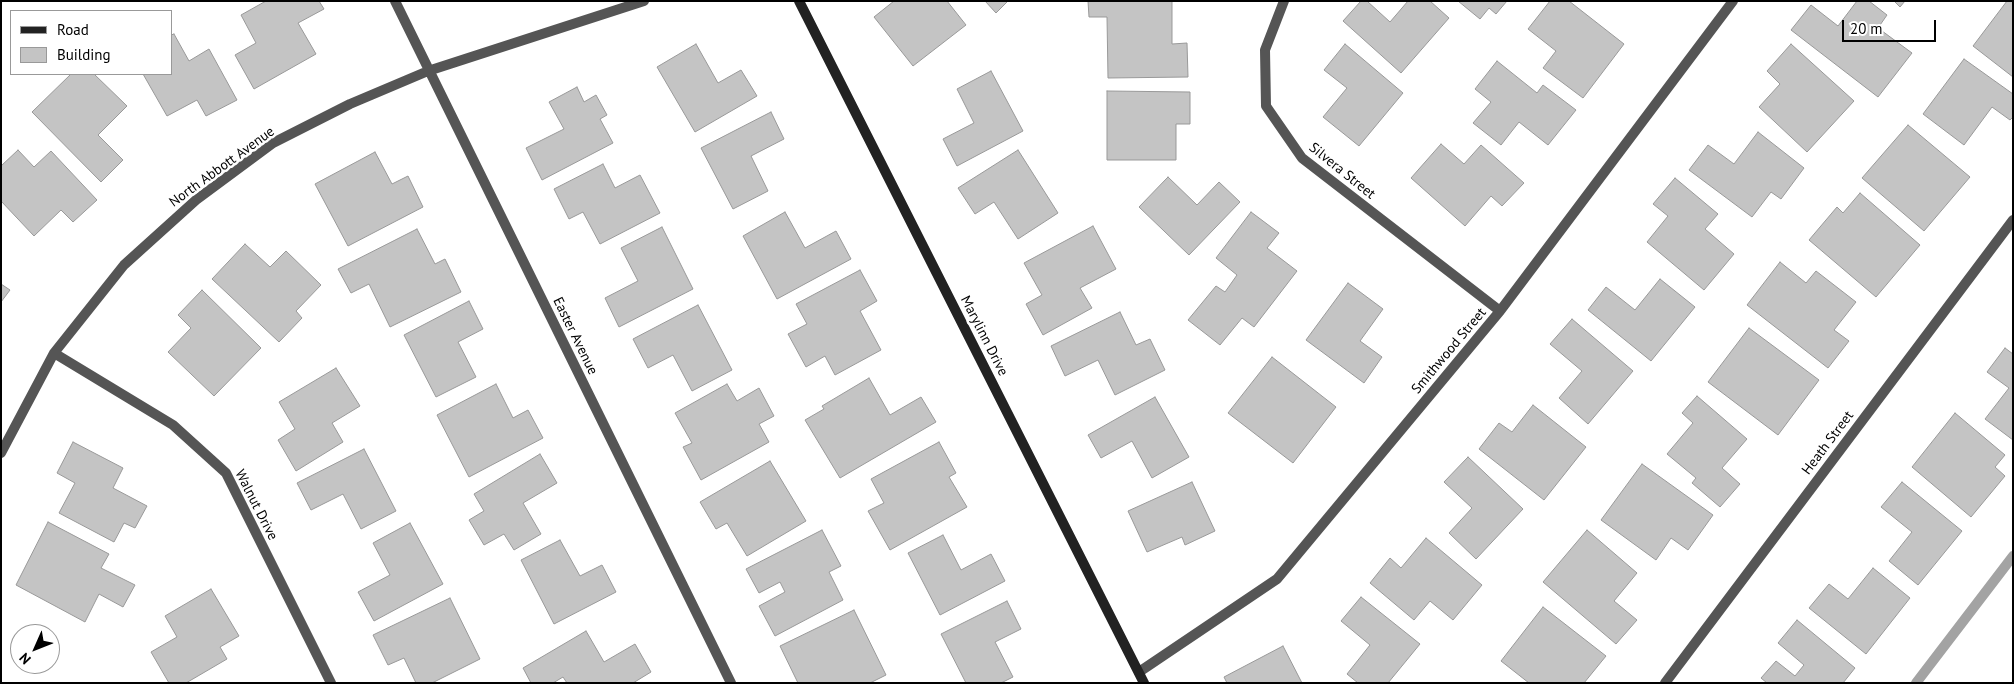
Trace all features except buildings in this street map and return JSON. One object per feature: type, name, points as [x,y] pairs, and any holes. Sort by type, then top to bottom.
[{"type":"street","name":"Easter Avenue","points":[[394,1],[731,683]]},
{"type":"street","name":"North Abbott Avenue","points":[[1,453],[54,353],[124,264],[196,200],[273,143],[350,104],[428,71],[644,1]]},
{"type":"street","name":"Marylinn Drive","points":[[799,1],[1144,683]]},
{"type":"street","name":"Silvera Street","points":[[1284,1],[1265,50],[1266,106],[1302,158],[1500,311]]},
{"type":"street","name":"Smithwood Street","points":[[1139,672],[1276,579],[1500,311],[1733,1]]},
{"type":"street","name":"Heath Street","points":[[1665,683],[2013,220]]},
{"type":"street","name":"Walnut Drive","points":[[54,353],[173,425],[226,473],[331,683]]},
{"type":"waterway","points":[[1916,683],[2013,556]]}]
